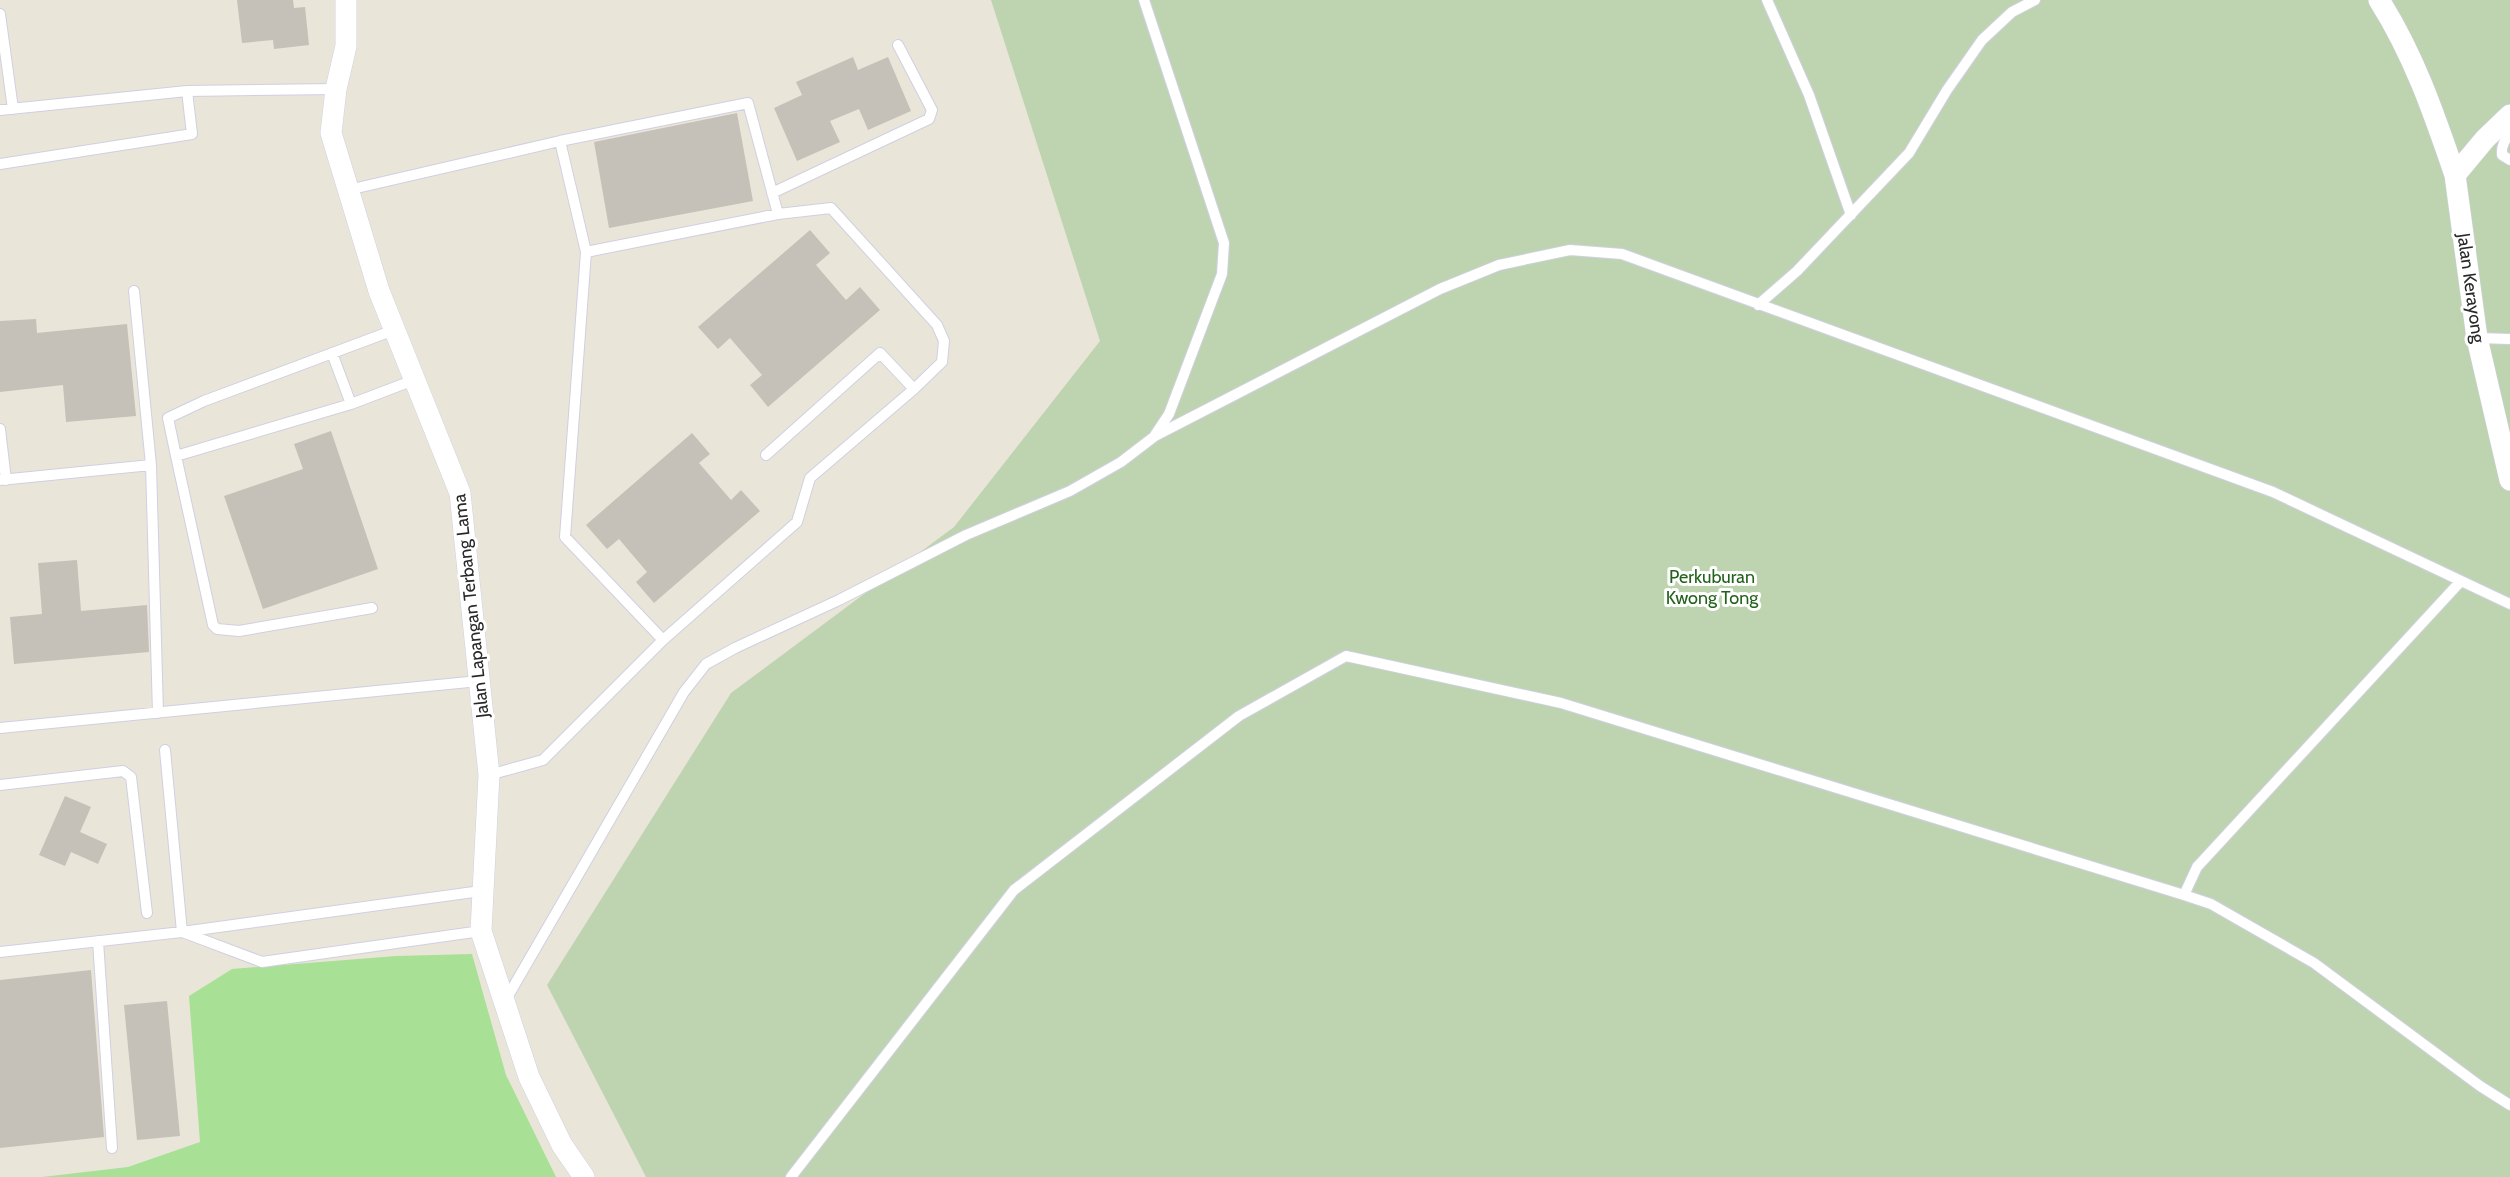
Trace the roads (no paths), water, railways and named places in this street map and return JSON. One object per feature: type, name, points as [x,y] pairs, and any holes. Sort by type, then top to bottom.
[{"type":"street","name":"Jalan Lapangan Terbang Lama","points":[[346,0],[346,46],[336,89],[331,133],[379,291],[460,493],[489,775],[481,891],[481,931],[529,1077],[562,1145],[584,1177]]},
{"type":"street","name":"Jalan Kerayong","points":[[2379,0],[2397,29],[2424,85],[2455,175],[2477,338],[2510,480]]},
{"type":"street","points":[[2455,175],[2485,139],[2510,115]]},
{"type":"lane","points":[[1144,0],[1224,243],[1222,274],[1169,414],[1155,436]]},
{"type":"lane","points":[[1767,0],[1809,95],[1851,215]]},
{"type":"lane","points":[[1758,305],[1797,271],[1910,153],[1947,90],[1982,40],[2012,12],[2035,0]]},
{"type":"lane","points":[[0,14],[13,109]]},
{"type":"lane","points":[[772,193],[929,119],[932,110],[898,45]]},
{"type":"lane","points":[[0,110],[187,91],[336,89]]},
{"type":"lane","points":[[0,164],[192,134],[187,91]]},
{"type":"lane","points":[[348,190],[560,141],[748,103],[778,214]]},
{"type":"lane","points":[[2510,134],[2502,144],[2502,154],[2510,160]]},
{"type":"lane","points":[[560,141],[586,252],[565,537],[663,640]]},
{"type":"lane","points":[[489,775],[543,760],[663,640],[797,522],[810,478],[942,362],[944,341],[937,326],[831,208],[778,214],[586,252]]},
{"type":"lane","points":[[504,1004],[684,692],[706,664],[966,535],[1070,491],[1121,462],[1155,436],[1440,289],[1499,265],[1570,250],[1623,254],[2273,492],[2510,604]]},
{"type":"lane","points":[[134,291],[152,465],[158,713]]},
{"type":"lane","points":[[372,608],[239,631],[217,629],[213,625],[168,418],[204,401],[394,330]]},
{"type":"lane","points":[[2477,338],[2510,339]]},
{"type":"lane","points":[[332,353],[351,404]]},
{"type":"lane","points":[[766,455],[880,353],[914,389]]},
{"type":"lane","points":[[176,456],[351,404],[414,380]]},
{"type":"lane","points":[[0,429],[3,480],[152,465]]},
{"type":"lane","points":[[2184,895],[2197,867],[2460,582]]},
{"type":"lane","points":[[791,1177],[1014,890],[1239,716],[1346,656],[1561,703],[2211,904],[2314,963],[2480,1086],[2510,1105]]},
{"type":"lane","points":[[0,728],[479,681]]},
{"type":"lane","points":[[165,750],[183,932]]},
{"type":"lane","points":[[0,784],[123,771],[131,777],[147,913]]},
{"type":"lane","points":[[0,952],[183,932],[481,891]]},
{"type":"lane","points":[[183,932],[262,962],[481,931]]},
{"type":"lane","points":[[98,941],[112,1148]]},
{"type":"park label","name":"Perkuburan Kwong Tong","points":[[1712,587]]}]
